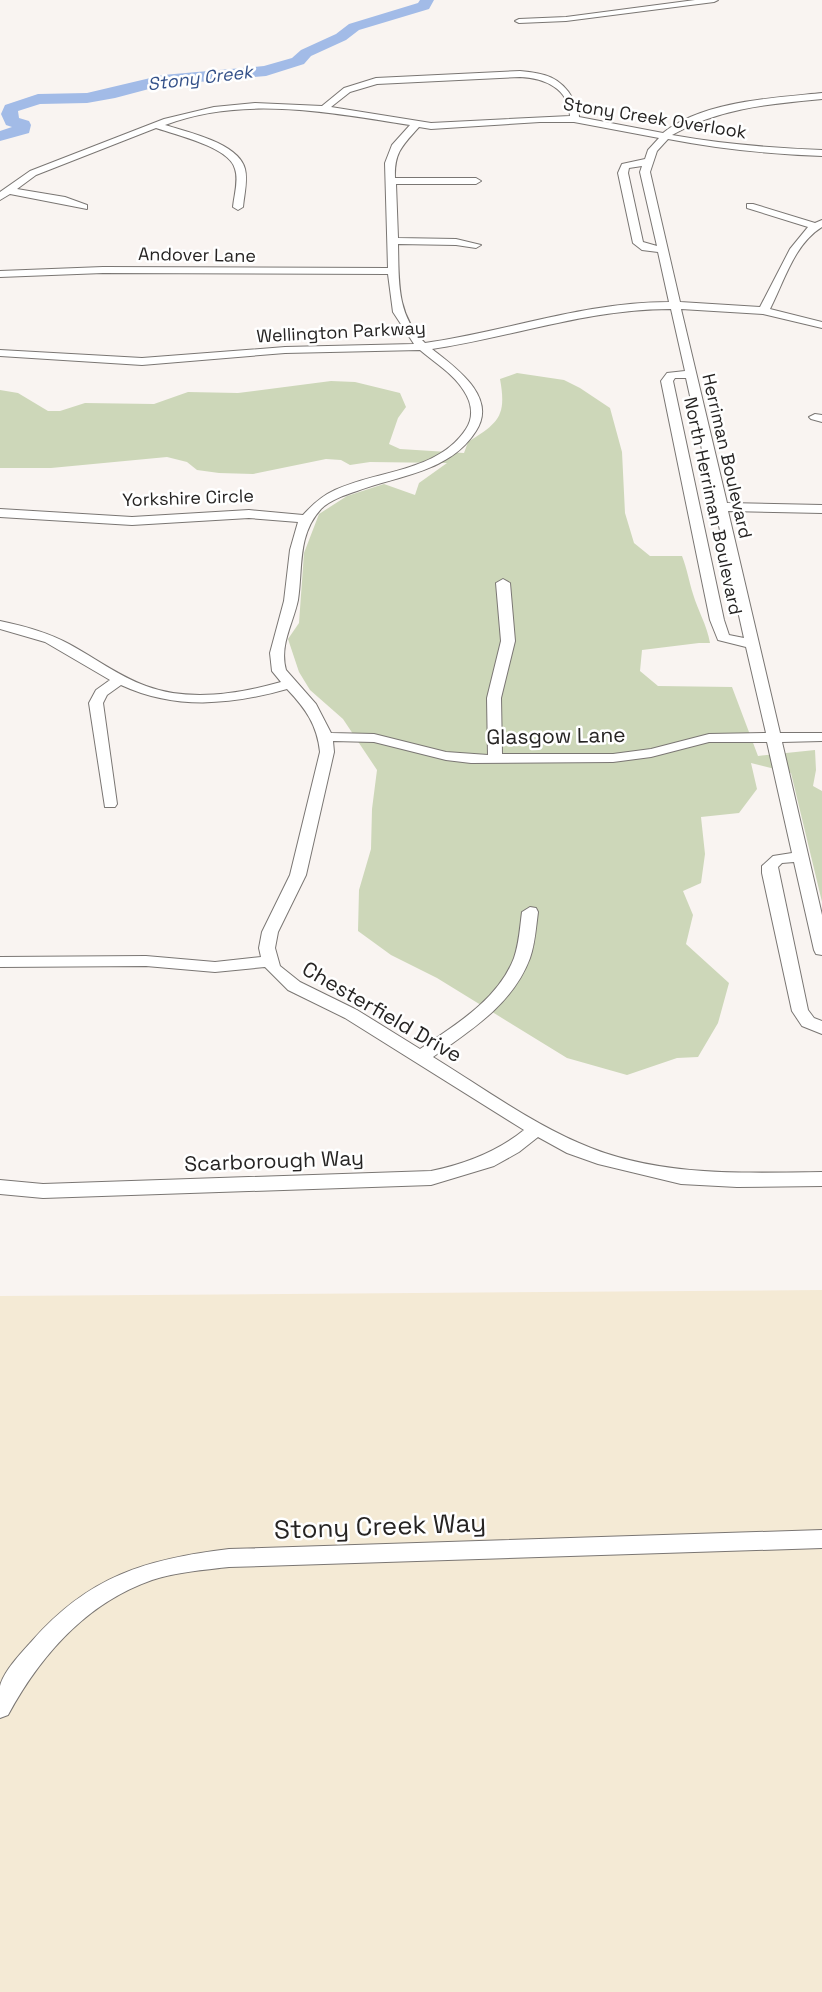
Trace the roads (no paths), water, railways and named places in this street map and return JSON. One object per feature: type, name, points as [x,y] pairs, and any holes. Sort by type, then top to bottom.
[{"type":"street","points":[[519,21],[558,20],[714,0]]},
{"type":"street","points":[[324,109],[347,90],[384,80],[520,74],[542,76],[560,84],[575,112],[574,119]]},
{"type":"street","points":[[661,249],[639,245],[623,172],[625,166],[646,162],[654,146],[690,121],[734,107],[759,102],[822,96]]},
{"type":"street","points":[[734,107],[756,111],[822,104]]},
{"type":"street","name":"Stony Creek Overlook","points":[[4,194],[33,172],[156,125],[189,115],[229,108],[275,105],[324,109],[416,125],[456,126],[540,118],[574,119],[753,150],[822,153]]},
{"type":"street","points":[[156,125],[219,148],[233,156],[240,167],[238,207]]},
{"type":"street","points":[[0,962],[146,961],[215,967],[270,961],[267,948],[270,932],[298,875],[327,752],[326,737],[313,707],[279,671],[276,649],[290,609],[299,534],[305,519],[318,506],[340,493],[433,462],[453,451],[468,436],[475,424],[477,409],[474,399],[464,384],[415,340],[398,310],[393,271],[392,154],[403,137],[416,125]]},
{"type":"street","name":"Herriman Boulevard","points":[[646,162],[646,179],[661,249],[822,950]]},
{"type":"street","points":[[391,181],[476,181]]},
{"type":"street","points":[[4,194],[65,200],[84,207]]},
{"type":"street","points":[[750,206],[818,224]]},
{"type":"street","points":[[764,310],[801,239],[818,224]]},
{"type":"street","points":[[393,241],[456,242],[476,246]]},
{"type":"street","name":"Andover Lane","points":[[0,274],[103,270],[393,271]]},
{"type":"street","name":"Wellington Parkway","points":[[0,352],[105,362],[142,362],[283,351],[423,346],[589,312],[674,307],[764,310],[788,314],[822,326]]},
{"type":"street","name":"North Herriman Boulevard","points":[[690,374],[671,375],[667,381],[717,620],[723,637],[737,642],[751,643]]},
{"type":"street","points":[[720,507],[822,509]]},
{"type":"street","name":"Yorkshire Circle","points":[[0,513],[132,521],[249,514],[305,519]]},
{"type":"street","points":[[495,759],[494,698],[508,641],[503,583]]},
{"type":"street","points":[[0,625],[36,633],[64,645],[119,680],[165,696],[199,700],[249,695],[290,684]]},
{"type":"street","points":[[110,804],[96,703],[101,693],[119,680]]},
{"type":"street","name":"Glasgow Lane","points":[[326,737],[374,738],[459,758],[495,759],[625,757],[700,739],[773,736],[822,737]]},
{"type":"street","points":[[801,857],[778,859],[770,866],[770,873],[800,1011],[808,1022],[822,1028]]},
{"type":"street","points":[[421,1057],[487,1007],[515,974],[522,959],[530,912]]},
{"type":"street","name":"Chesterfield Drive","points":[[270,961],[273,968],[294,986],[351,1014],[536,1129],[573,1148],[604,1159],[681,1177],[737,1180],[822,1179]]},
{"type":"street","name":"Scarborough Way","points":[[0,1187],[43,1191],[431,1178],[458,1173],[497,1157],[522,1142],[536,1129]]},
{"type":"street","name":"Stony Creek Way","points":[[0,1708],[23,1666],[36,1648],[66,1619],[120,1585],[152,1571],[179,1564],[229,1558],[822,1539]]},
{"type":"waterway","name":"Stony Creek","points":[[0,136],[23,129],[23,125],[12,121],[9,114],[11,108],[38,99],[87,98],[163,80],[266,71],[298,61],[306,53],[341,37],[354,27],[424,6],[427,0]]}]
